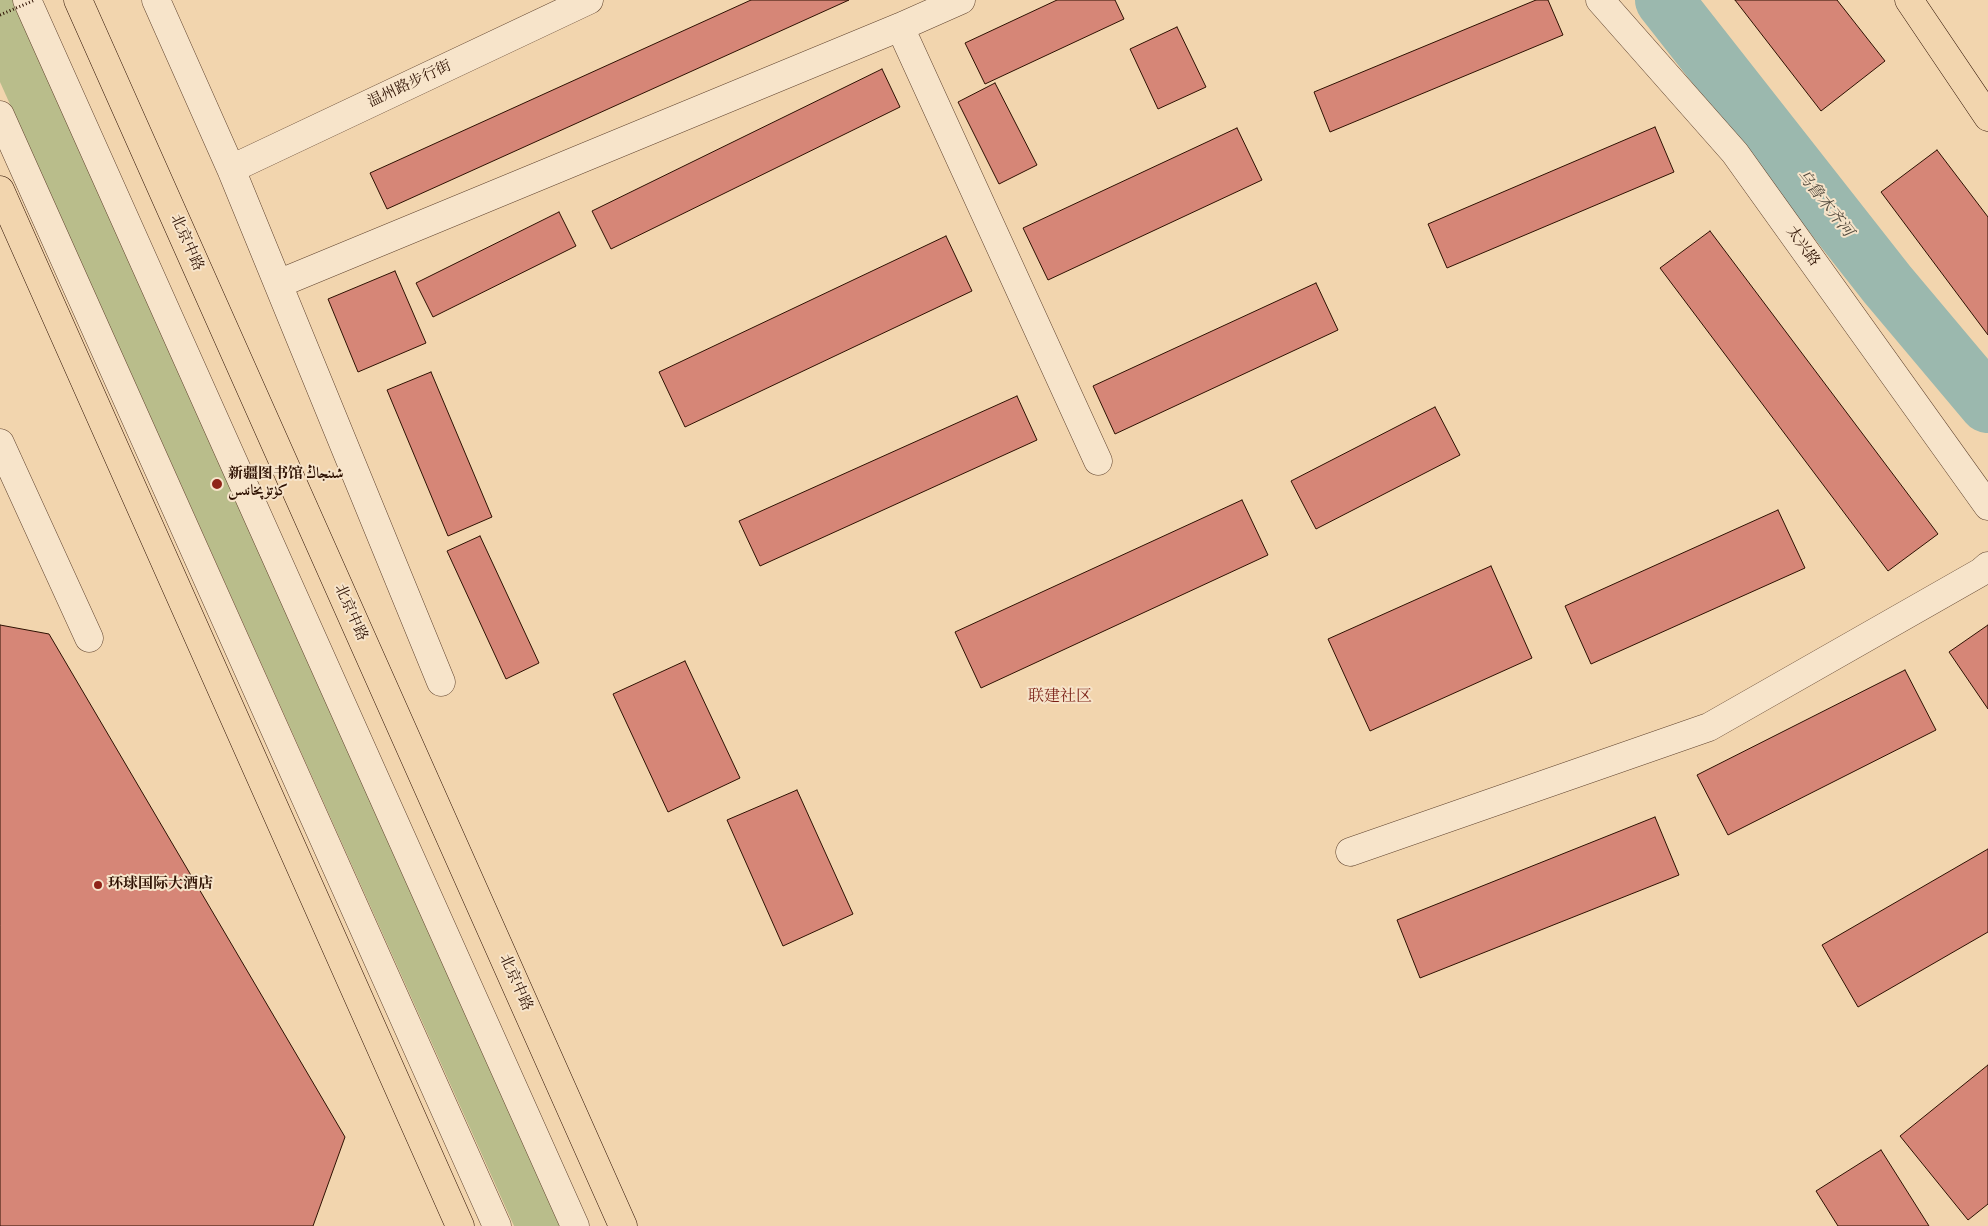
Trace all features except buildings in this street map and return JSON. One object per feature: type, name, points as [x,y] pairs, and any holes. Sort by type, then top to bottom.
[{"type":"main road","name":"北京中路","points":[[78,0],[623,1226]]},
{"type":"main road","points":[[1909,0],[1988,118]]},
{"type":"main road","points":[[0,190],[460,1226]]},
{"type":"street","points":[[27,0],[575,1226]]},
{"type":"street","points":[[156,0],[231,170],[441,682]]},
{"type":"street","name":"温州路步行街","points":[[231,170],[589,0]]},
{"type":"street","points":[[278,284],[900,27],[961,0]]},
{"type":"street","name":"太兴路","points":[[1600,0],[1735,153],[1988,506]]},
{"type":"street","points":[[900,27],[1098,461]]},
{"type":"street","points":[[0,115],[497,1226]]},
{"type":"street","points":[[0,443],[89,638]]},
{"type":"street","points":[[1350,852],[1709,727],[1981,572],[1988,566]]},
{"type":"path","points":[[0,15],[34,0]]},
{"type":"green space","points":[[0,0],[25,0],[576,1226],[514,1226],[0,82]]},
{"type":"waterway","name":"乌鲁木齐河","points":[[1664,0],[1887,284],[1988,404]]},
{"type":"place","name":"新疆图书馆 شىنجاڭ كۈتۈپخانىس","points":[[217,484]]},
{"type":"place","name":"环球国际大酒店","points":[[98,885]]},
{"type":"district","name":"联建社区","points":[[1060,698]]}]
